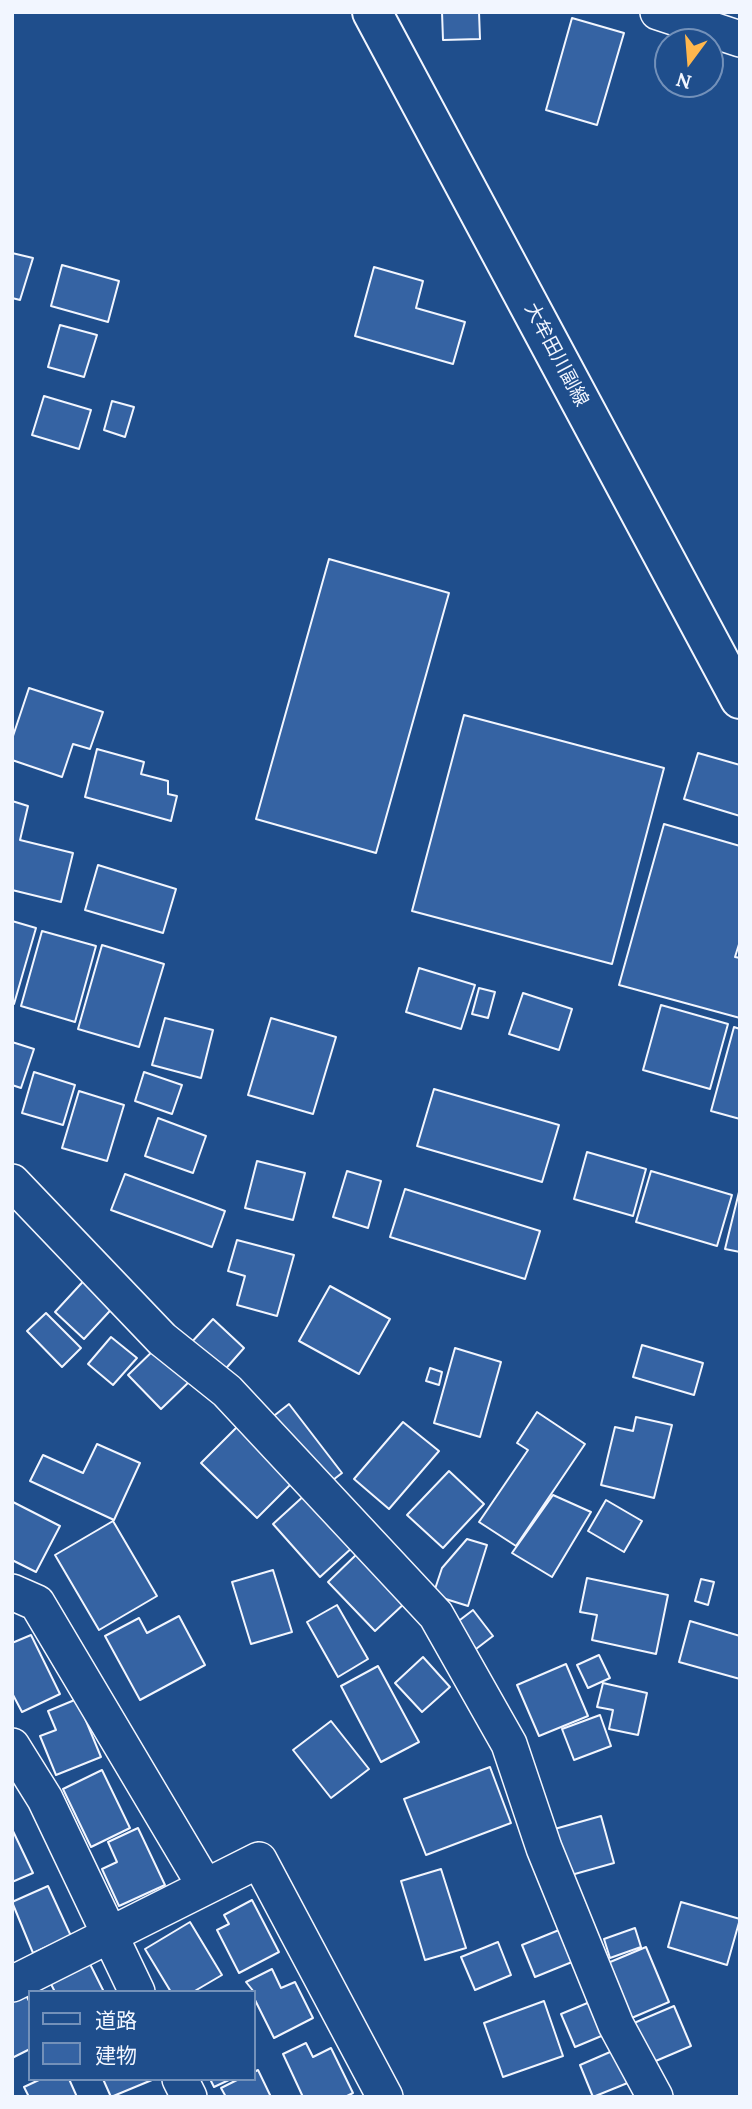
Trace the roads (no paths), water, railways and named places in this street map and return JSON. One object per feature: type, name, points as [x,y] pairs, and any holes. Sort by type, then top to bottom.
[{"type":"main road","name":"大牟田川副線","points":[[372,12],[740,699]]},
{"type":"street","points":[[657,12],[740,39]]},
{"type":"street","points":[[12,1182],[162,1339],[227,1391],[436,1615],[509,1744],[544,1848],[615,2025],[654,2097]]},
{"type":"street","points":[[12,1592],[37,1603],[205,1886]]},
{"type":"street","points":[[12,1746],[45,1799],[136,1990]]},
{"type":"street","points":[[12,1984],[259,1860],[385,2097]]},
{"type":"street","points":[[181,2081],[188,2097]]}]
